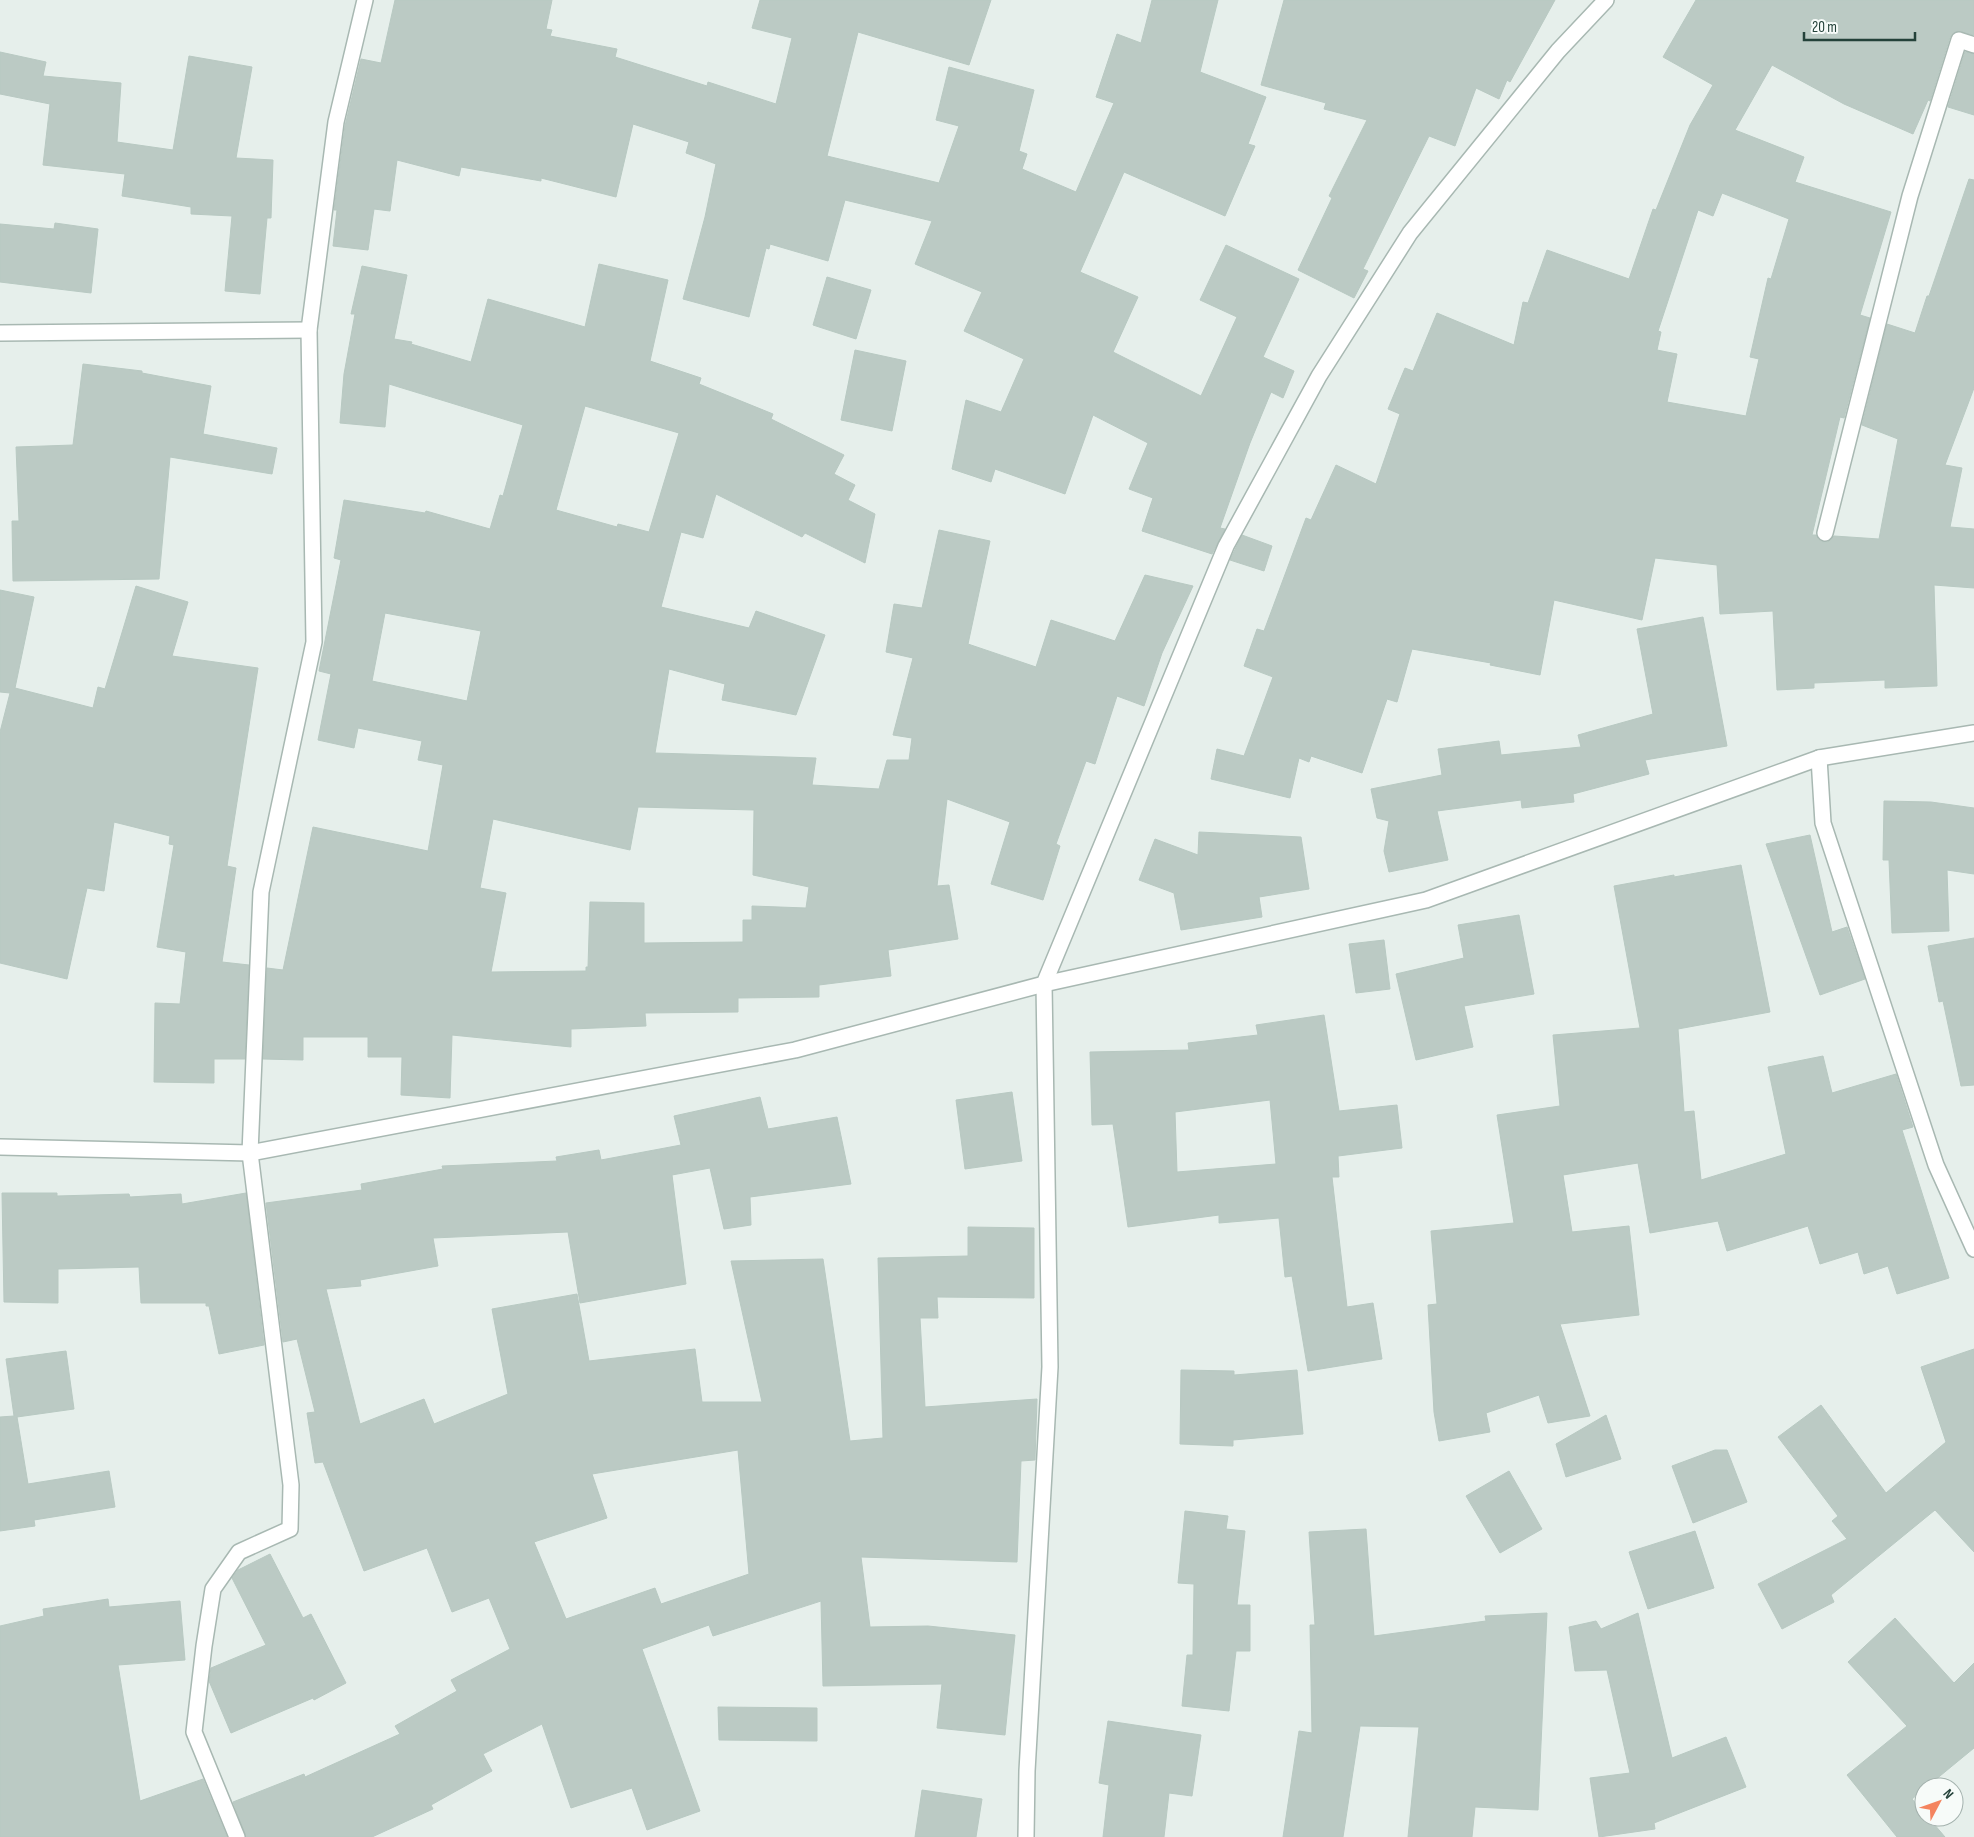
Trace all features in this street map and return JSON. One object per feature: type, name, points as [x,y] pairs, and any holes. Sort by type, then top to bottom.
[{"type":"street","points":[[237,1837],[194,1732],[213,1588],[239,1552],[290,1529],[291,1485],[250,1153],[261,892],[314,642],[309,330],[336,122],[365,0]]},
{"type":"street","points":[[1026,1837],[1027,1771],[1050,1367],[1044,984],[1226,546],[1319,376],[1410,233],[1558,51],[1606,0]]},
{"type":"street","points":[[1825,533],[1910,196],[1959,40],[1974,45]]},
{"type":"street","points":[[0,333],[309,330]]},
{"type":"street","points":[[0,1147],[250,1153],[795,1050],[1044,984],[1426,900],[1819,758],[1974,733]]},
{"type":"street","points":[[1819,758],[1823,823],[1936,1165],[1974,1248]]},
{"type":"building","points":[[395,0],[552,0],[546,29],[552,30],[550,36],[617,49],[615,57],[707,86],[708,82],[776,104],[792,38],[752,28],[760,0],[991,0],[969,65],[858,32],[827,156],[939,183],[959,126],[936,120],[949,67],[1034,90],[1019,151],[1027,154],[1022,169],[1076,192],[1114,103],[1096,97],[1117,34],[1141,43],[1152,0],[1218,0],[1200,72],[1266,97],[1248,144],[1255,146],[1225,216],[1124,172],[1080,272],[1138,297],[1113,352],[1201,396],[1237,317],[1200,300],[1226,245],[1299,279],[1263,357],[1294,371],[1283,398],[1271,392],[1250,443],[1220,528],[1225,529],[1212,554],[1142,531],[1153,498],[1129,489],[1148,443],[1093,415],[1065,494],[995,469],[991,482],[952,469],[966,400],[1001,412],[1024,359],[964,331],[982,292],[915,264],[932,221],[845,200],[828,261],[770,244],[769,249],[766,248],[749,317],[683,299],[705,217],[716,164],[686,153],[689,142],[633,124],[616,197],[541,178],[541,181],[461,167],[459,176],[397,160],[390,211],[374,209],[368,250],[333,246],[337,210],[334,210],[345,126],[361,59],[381,63]]},
{"type":"building","points":[[1284,0],[1555,0],[1510,82],[1507,80],[1499,99],[1476,88],[1455,146],[1429,136],[1363,269],[1368,271],[1354,298],[1298,270],[1332,198],[1329,196],[1367,120],[1324,109],[1326,103],[1261,85]]},
{"type":"building","points":[[1696,0],[1974,0],[1974,35],[1958,31],[1950,37],[1930,101],[1928,100],[1913,134],[1844,104],[1772,65],[1735,130],[1804,157],[1795,182],[1891,212],[1860,315],[1870,318],[1844,418],[1840,417],[1812,535],[1816,535],[1823,542],[1828,542],[1834,536],[1879,539],[1898,439],[1862,425],[1887,324],[1915,333],[1969,179],[1974,180],[1974,388],[1945,465],[1962,468],[1950,527],[1974,529],[1974,588],[1934,585],[1937,686],[1885,688],[1885,680],[1814,683],[1814,688],[1777,690],[1773,611],[1720,614],[1717,565],[1655,558],[1642,620],[1554,600],[1540,675],[1490,665],[1491,663],[1412,649],[1397,702],[1387,699],[1362,773],[1311,756],[1309,762],[1299,758],[1290,798],[1211,779],[1217,749],[1244,756],[1273,677],[1244,666],[1257,629],[1264,631],[1306,518],[1311,520],[1336,465],[1376,484],[1400,414],[1388,409],[1405,368],[1413,371],[1437,313],[1514,345],[1523,302],[1528,303],[1547,250],[1629,279],[1653,209],[1656,210],[1690,125],[1713,85],[1663,57]],"holes":[[[1722,193],[1789,219],[1771,279],[1768,278],[1750,357],[1759,359],[1746,416],[1667,402],[1677,354],[1657,350],[1661,332],[1658,331],[1698,210],[1713,216]]]},
{"type":"building","points":[[0,52],[46,62],[43,76],[121,83],[117,142],[173,150],[189,56],[252,67],[236,158],[273,160],[271,218],[267,218],[260,294],[225,291],[232,216],[191,214],[191,207],[122,196],[125,174],[43,165],[50,104],[0,94]]},
{"type":"building","points":[[1965,52],[1974,54],[1974,115],[1948,107]]},
{"type":"building","points":[[55,223],[98,229],[91,293],[0,282],[0,224],[54,229]]},
{"type":"building","points":[[599,264],[668,280],[650,361],[701,378],[699,384],[773,414],[771,419],[844,455],[834,474],[855,485],[848,500],[875,514],[865,563],[805,533],[802,537],[716,494],[703,538],[681,532],[661,607],[749,628],[756,611],[825,635],[796,715],[722,700],[725,684],[669,669],[655,753],[816,758],[812,785],[879,789],[887,760],[909,760],[912,738],[893,735],[913,658],[886,652],[894,604],[922,608],[939,530],[990,541],[968,644],[1036,667],[1051,620],[1115,641],[1145,575],[1193,586],[1162,653],[1144,706],[1117,696],[1095,764],[1086,761],[1056,844],[1060,846],[1043,900],[991,884],[1010,822],[947,799],[937,886],[949,885],[958,939],[888,950],[891,976],[819,985],[819,997],[738,998],[738,1012],[645,1013],[646,1026],[571,1029],[571,1047],[452,1035],[450,1098],[401,1095],[402,1057],[368,1057],[368,1037],[303,1037],[303,1060],[263,1059],[267,968],[283,970],[313,827],[428,851],[443,765],[418,760],[422,741],[358,728],[354,748],[318,740],[331,674],[319,671],[341,560],[334,558],[344,500],[425,513],[426,511],[490,529],[500,495],[503,496],[523,425],[389,384],[385,427],[340,423],[344,374],[355,314],[351,314],[362,266],[407,275],[394,339],[412,342],[411,344],[471,362],[488,299],[585,327]],"holes":[[[585,406],[679,433],[649,532],[618,524],[617,527],[556,510]],[[385,613],[481,631],[467,701],[372,681]],[[638,807],[754,810],[753,875],[809,887],[806,908],[752,906],[752,920],[743,920],[743,942],[644,943],[644,903],[590,902],[588,967],[586,967],[586,971],[491,972],[506,893],[480,888],[493,819],[630,850]]]},
{"type":"building","points":[[827,277],[871,290],[856,339],[813,325]]},
{"type":"building","points":[[855,350],[906,361],[892,431],[841,420]]},
{"type":"building","points":[[83,364],[142,371],[142,373],[211,386],[203,434],[277,448],[272,474],[170,457],[159,579],[13,581],[12,521],[19,521],[16,447],[73,445]]},
{"type":"building","points":[[1242,535],[1272,546],[1264,571],[1230,560]]},
{"type":"building","points":[[136,586],[188,602],[172,656],[258,668],[227,866],[236,868],[222,962],[249,965],[245,1059],[214,1059],[214,1083],[154,1082],[155,1003],[180,1004],[186,952],[157,947],[174,845],[169,844],[170,836],[114,822],[104,891],[87,888],[67,979],[0,963],[0,732],[10,693],[0,692],[0,590],[34,597],[15,688],[93,708],[98,687],[105,689]]},
{"type":"building","points":[[1703,617],[1727,746],[1645,760],[1649,774],[1573,794],[1574,802],[1522,808],[1521,800],[1437,811],[1448,860],[1389,872],[1384,851],[1389,821],[1377,818],[1371,789],[1442,775],[1438,749],[1499,741],[1501,755],[1581,747],[1578,735],[1653,714],[1637,629]]},
{"type":"building","points":[[1884,801],[1931,802],[1974,808],[1974,874],[1947,870],[1949,931],[1892,933],[1889,860],[1883,860]]},
{"type":"building","points":[[1199,832],[1301,837],[1309,889],[1259,897],[1262,917],[1181,930],[1174,893],[1139,880],[1155,839],[1198,855]]},
{"type":"building","points":[[1810,835],[1832,932],[1847,927],[1865,979],[1820,995],[1766,844]]},
{"type":"building","points":[[1741,865],[1770,1012],[1678,1029],[1684,1112],[1694,1111],[1701,1180],[1786,1154],[1768,1067],[1823,1056],[1832,1093],[1896,1074],[1913,1127],[1902,1130],[1949,1278],[1897,1294],[1888,1266],[1864,1274],[1858,1252],[1820,1264],[1808,1226],[1727,1251],[1718,1221],[1650,1233],[1638,1163],[1563,1175],[1572,1232],[1629,1226],[1639,1315],[1560,1324],[1590,1416],[1548,1423],[1539,1395],[1486,1413],[1490,1432],[1439,1441],[1434,1412],[1428,1305],[1437,1304],[1431,1231],[1514,1223],[1497,1115],[1560,1106],[1553,1035],[1640,1028],[1614,886]]},
{"type":"building","points":[[1519,915],[1534,994],[1464,1006],[1473,1047],[1416,1060],[1396,974],[1464,958],[1458,925]]},
{"type":"building","points":[[1974,938],[1974,1085],[1961,1086],[1943,1001],[1939,1002],[1928,946]]},
{"type":"building","points":[[1384,940],[1390,989],[1356,993],[1349,944]]},
{"type":"building","points":[[1324,1015],[1339,1111],[1397,1105],[1402,1148],[1338,1156],[1339,1177],[1332,1177],[1347,1307],[1373,1303],[1382,1359],[1308,1371],[1292,1276],[1285,1277],[1279,1218],[1219,1223],[1219,1215],[1128,1227],[1113,1124],[1092,1125],[1090,1052],[1189,1050],[1188,1043],[1258,1035],[1256,1025]],"holes":[[[1270,1100],[1276,1164],[1177,1172],[1175,1112]]]},
{"type":"building","points":[[1012,1092],[1022,1161],[965,1169],[956,1100]]},
{"type":"building","points":[[760,1097],[768,1129],[837,1117],[851,1184],[750,1197],[751,1225],[724,1229],[710,1168],[672,1175],[686,1284],[580,1303],[568,1232],[433,1238],[438,1266],[360,1280],[361,1286],[326,1289],[360,1424],[424,1399],[434,1424],[508,1394],[492,1309],[577,1294],[589,1361],[695,1349],[702,1402],[762,1402],[731,1261],[823,1259],[850,1441],[883,1438],[878,1258],[968,1256],[968,1227],[1034,1228],[1034,1298],[937,1297],[938,1318],[920,1318],[925,1407],[1037,1399],[1035,1460],[1021,1461],[1017,1562],[861,1557],[870,1627],[928,1626],[1015,1635],[1005,1735],[937,1728],[942,1684],[823,1686],[821,1601],[713,1636],[709,1625],[642,1649],[700,1811],[647,1830],[632,1788],[571,1808],[542,1724],[483,1754],[492,1771],[431,1805],[433,1809],[372,1837],[246,1837],[233,1802],[304,1774],[305,1777],[400,1734],[395,1726],[457,1691],[451,1680],[510,1649],[489,1598],[452,1612],[427,1548],[364,1571],[323,1462],[315,1463],[307,1413],[315,1412],[297,1339],[283,1342],[266,1203],[362,1190],[361,1184],[443,1169],[442,1166],[557,1161],[556,1157],[599,1150],[601,1160],[681,1145],[674,1116]],"holes":[[[738,1450],[749,1574],[661,1604],[655,1588],[566,1619],[534,1542],[607,1518],[592,1474]]]},
{"type":"building","points":[[2,1193],[57,1193],[57,1196],[129,1194],[130,1197],[181,1194],[182,1204],[246,1193],[264,1345],[219,1354],[209,1306],[206,1306],[206,1303],[141,1303],[139,1267],[58,1269],[58,1303],[4,1302]]},
{"type":"building","points":[[1974,1349],[1974,1552],[1935,1510],[1831,1595],[1834,1602],[1782,1629],[1758,1584],[1847,1539],[1832,1521],[1838,1516],[1778,1437],[1821,1405],[1886,1493],[1946,1442],[1921,1367]]},
{"type":"building","points":[[66,1351],[74,1409],[17,1417],[28,1484],[109,1471],[115,1507],[34,1520],[35,1526],[0,1531],[0,1417],[14,1416],[6,1359]]},
{"type":"building","points":[[1181,1370],[1234,1371],[1234,1375],[1297,1370],[1303,1434],[1233,1440],[1233,1446],[1180,1444]]},
{"type":"building","points":[[1606,1415],[1621,1459],[1566,1477],[1556,1444]]},
{"type":"building","points":[[1715,1450],[1727,1450],[1747,1502],[1693,1523],[1672,1466]]},
{"type":"building","points":[[1509,1471],[1542,1529],[1500,1553],[1466,1496]]},
{"type":"building","points":[[1185,1511],[1228,1516],[1226,1529],[1245,1531],[1237,1605],[1250,1605],[1250,1651],[1236,1651],[1229,1711],[1182,1706],[1187,1655],[1193,1655],[1194,1584],[1178,1583]]},
{"type":"building","points":[[1366,1529],[1374,1636],[1486,1621],[1485,1616],[1547,1613],[1538,1810],[1475,1807],[1472,1837],[1408,1837],[1419,1727],[1360,1726],[1343,1837],[1283,1837],[1299,1731],[1312,1733],[1310,1625],[1315,1625],[1309,1532]]},
{"type":"building","points":[[1695,1531],[1714,1588],[1648,1609],[1629,1552]]},
{"type":"building","points":[[270,1554],[303,1618],[311,1614],[346,1683],[314,1700],[313,1698],[231,1733],[209,1681],[211,1668],[266,1645],[232,1578],[238,1570]]},
{"type":"building","points":[[108,1599],[109,1607],[180,1601],[185,1660],[118,1665],[140,1801],[203,1779],[227,1837],[0,1837],[0,1626],[44,1616],[43,1609]]},
{"type":"building","points":[[1638,1613],[1672,1758],[1726,1737],[1746,1787],[1654,1823],[1655,1829],[1599,1837],[1590,1778],[1630,1773],[1607,1670],[1575,1671],[1569,1627],[1596,1621],[1601,1629]]},
{"type":"building","points":[[1895,1618],[1954,1683],[1974,1663],[1974,1748],[1939,1777],[1914,1777],[1914,1797],[1912,1799],[1914,1801],[1914,1827],[1936,1827],[1945,1837],[1897,1837],[1847,1775],[1907,1726],[1848,1662]]},
{"type":"building","points":[[718,1707],[817,1708],[817,1741],[719,1740]]},
{"type":"building","points":[[1108,1721],[1201,1735],[1192,1796],[1169,1793],[1164,1837],[1103,1837],[1109,1785],[1099,1783]]},
{"type":"building","points":[[922,1790],[982,1799],[976,1837],[915,1837]]}]
